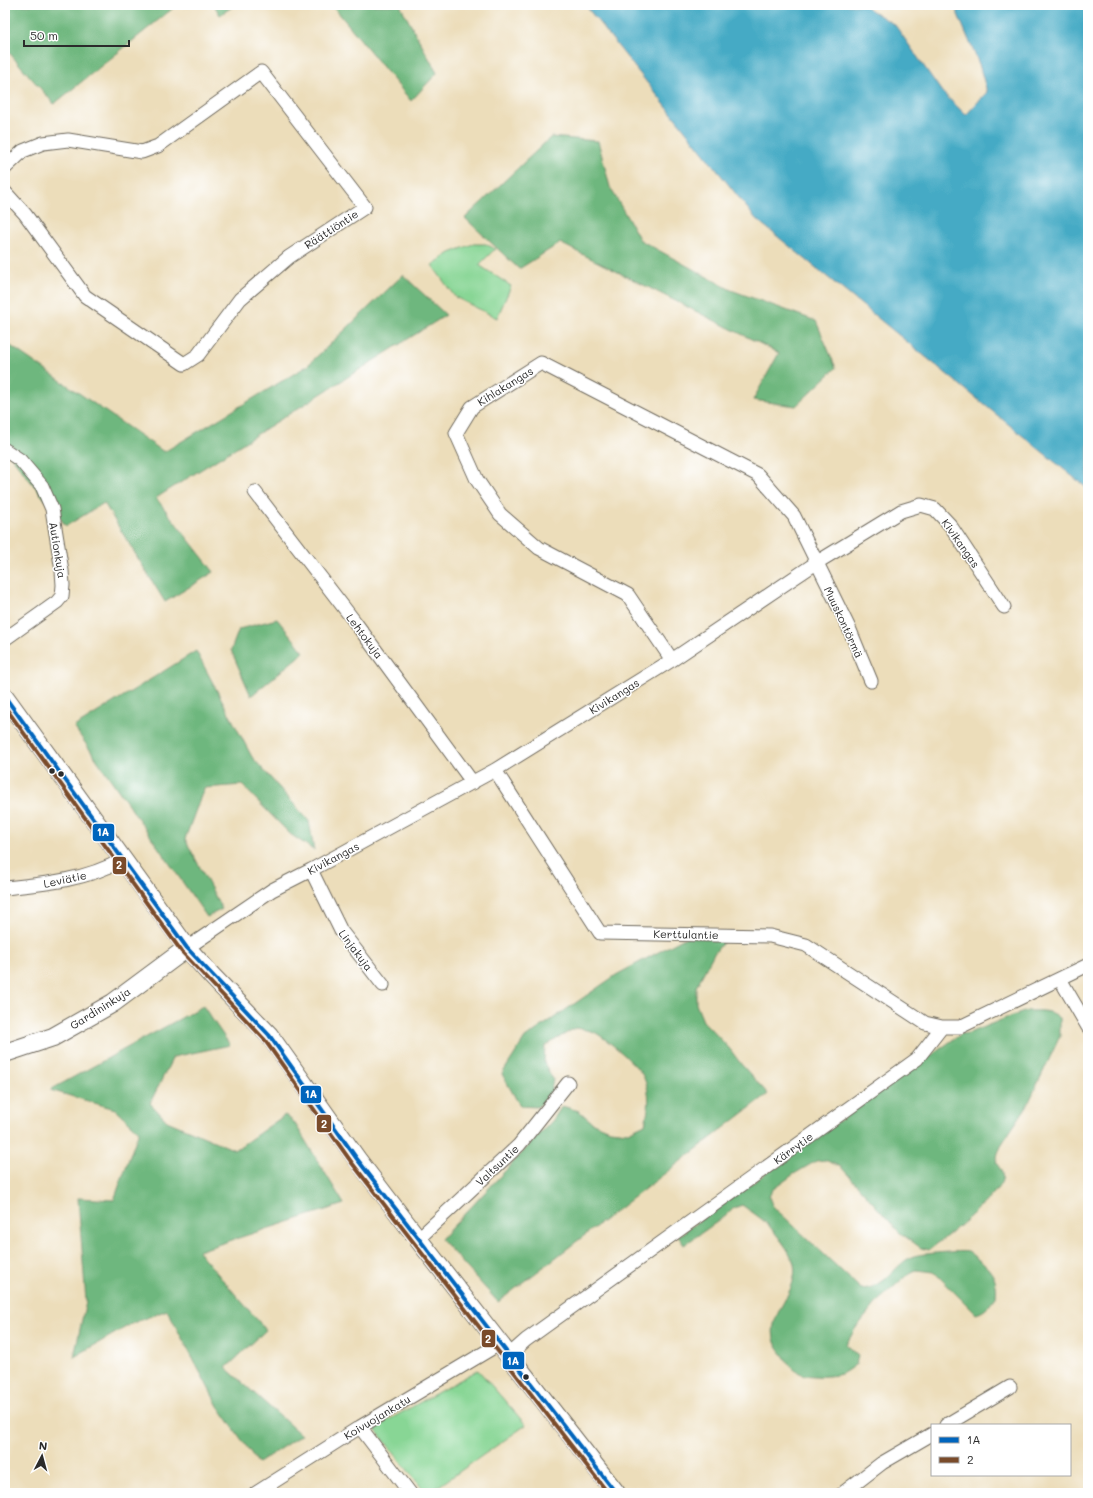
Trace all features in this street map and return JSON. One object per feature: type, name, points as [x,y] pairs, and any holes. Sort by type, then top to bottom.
[{"type":"main road","points":[[5,697],[187,948],[269,1035],[357,1159],[616,1493]]},
{"type":"main road","name":"Gardininkuja","points":[[5,1053],[53,1036],[113,1003],[187,948]]},
{"type":"street","name":"Räättiöntie","points":[[5,168],[23,151],[43,143],[68,140],[142,152],[158,146],[260,72],[365,207],[289,257],[245,294],[198,355],[184,364],[85,296],[25,214],[5,192]]},
{"type":"street","name":"Kihlakangas","points":[[672,660],[628,595],[539,548],[500,514],[476,480],[456,433],[472,407],[541,363],[758,475],[794,516],[816,563]]},
{"type":"street","name":"Autionkuja","points":[[5,450],[20,460],[42,486],[52,509],[63,585],[62,596],[57,602],[5,639]]},
{"type":"street","name":"Lehtokuja","points":[[255,492],[355,622],[473,783]]},
{"type":"street","name":"Kivikangas","points":[[187,948],[272,890],[495,770],[672,660],[816,563],[901,511],[921,505],[935,509],[950,525],[1004,607]]},
{"type":"street","name":"Muuskontörmä","points":[[816,563],[849,628],[871,681]]},
{"type":"street","name":"Kerttulantie","points":[[495,770],[600,933],[770,936],[806,945],[925,1023],[942,1027]]},
{"type":"street","name":"Leviätie","points":[[5,888],[38,885],[77,878],[96,872],[122,860]]},
{"type":"street","name":"Linjakuja","points":[[311,870],[341,931],[383,985]]},
{"type":"street","points":[[942,1027],[960,1027],[1088,965]]},
{"type":"street","points":[[1060,979],[1088,1027]]},
{"type":"street","name":"Kärrytie","points":[[504,1350],[532,1336],[917,1059],[942,1027]]},
{"type":"street","name":"Valtsuntie","points":[[418,1239],[519,1145],[568,1083]]},
{"type":"street","name":"Koivuojankatu","points":[[256,1493],[360,1427],[504,1350]]},
{"type":"street","points":[[948,1424],[1010,1387]]},
{"type":"street","points":[[360,1427],[410,1493]]},
{"type":"street","points":[[843,1493],[882,1463],[931,1435]]},
{"type":"green space","points":[[5,5],[177,5],[54,104],[5,48]]},
{"type":"green space","points":[[214,5],[235,5],[220,15]]},
{"type":"green space","points":[[332,5],[400,5],[437,73],[411,101]]},
{"type":"green space","points":[[551,137],[598,141],[610,187],[640,240],[731,290],[816,321],[836,368],[796,406],[753,400],[779,353],[560,243],[519,269],[465,218]]},
{"type":"green space","points":[[473,244],[486,244],[495,249],[479,265],[511,286],[497,318],[455,297],[432,265],[450,253]]},
{"type":"green space","points":[[403,275],[446,315],[156,498],[214,572],[165,602],[104,503],[66,526],[5,449],[5,342],[164,452],[307,366]]},
{"type":"green space","points":[[277,619],[304,652],[251,696],[231,650],[239,629]]},
{"type":"green space","points":[[196,651],[252,757],[309,821],[314,850],[290,834],[242,785],[204,788],[185,839],[222,909],[207,917],[74,727]]},
{"type":"green space","points":[[690,935],[725,940],[713,955],[696,987],[696,1004],[703,1021],[729,1048],[768,1094],[498,1302],[441,1239],[553,1120],[562,1106],[579,1111],[593,1123],[610,1130],[628,1132],[645,1124],[649,1101],[648,1090],[644,1078],[636,1067],[622,1053],[594,1032],[575,1028],[545,1046],[544,1063],[553,1079],[550,1097],[537,1107],[520,1106],[502,1074],[525,1038],[616,975]]},
{"type":"green space","points":[[203,1006],[230,1045],[173,1057],[150,1103],[167,1121],[235,1150],[285,1115],[294,1122],[344,1204],[198,1251],[266,1330],[226,1368],[301,1435],[258,1463],[218,1406],[167,1310],[133,1323],[74,1357],[86,1301],[78,1198],[114,1200],[139,1131],[115,1109],[50,1090]]},
{"type":"green space","points":[[1027,1011],[1045,1011],[1060,1019],[1060,1036],[1027,1106],[1003,1142],[998,1153],[996,1163],[1002,1173],[1002,1180],[999,1187],[982,1206],[929,1250],[921,1248],[899,1232],[841,1167],[825,1160],[816,1161],[794,1174],[772,1190],[769,1197],[772,1205],[780,1213],[861,1289],[869,1288],[881,1283],[906,1260],[914,1256],[941,1252],[968,1252],[985,1265],[994,1277],[996,1297],[985,1309],[976,1314],[934,1272],[916,1270],[908,1274],[879,1300],[855,1329],[846,1345],[858,1356],[856,1364],[843,1373],[832,1376],[810,1376],[802,1374],[793,1368],[777,1347],[773,1332],[778,1313],[788,1294],[794,1275],[793,1259],[779,1237],[761,1219],[742,1205],[734,1208],[727,1215],[684,1245],[678,1236],[961,1034],[969,1033]]},
{"type":"green space","points":[[478,1370],[526,1425],[429,1493],[426,1493],[374,1428]]},
{"type":"water","points":[[585,5],[863,5],[895,25],[942,92],[966,115],[987,92],[979,64],[954,5],[1088,5],[1088,489],[756,219]]},
{"type":"transit line","name":"1A","points":[[5,697],[187,948],[269,1035],[357,1159],[616,1493]]},
{"type":"transit line","name":"2","points":[[5,707],[182,952],[264,1039],[352,1163],[608,1493]]}]
